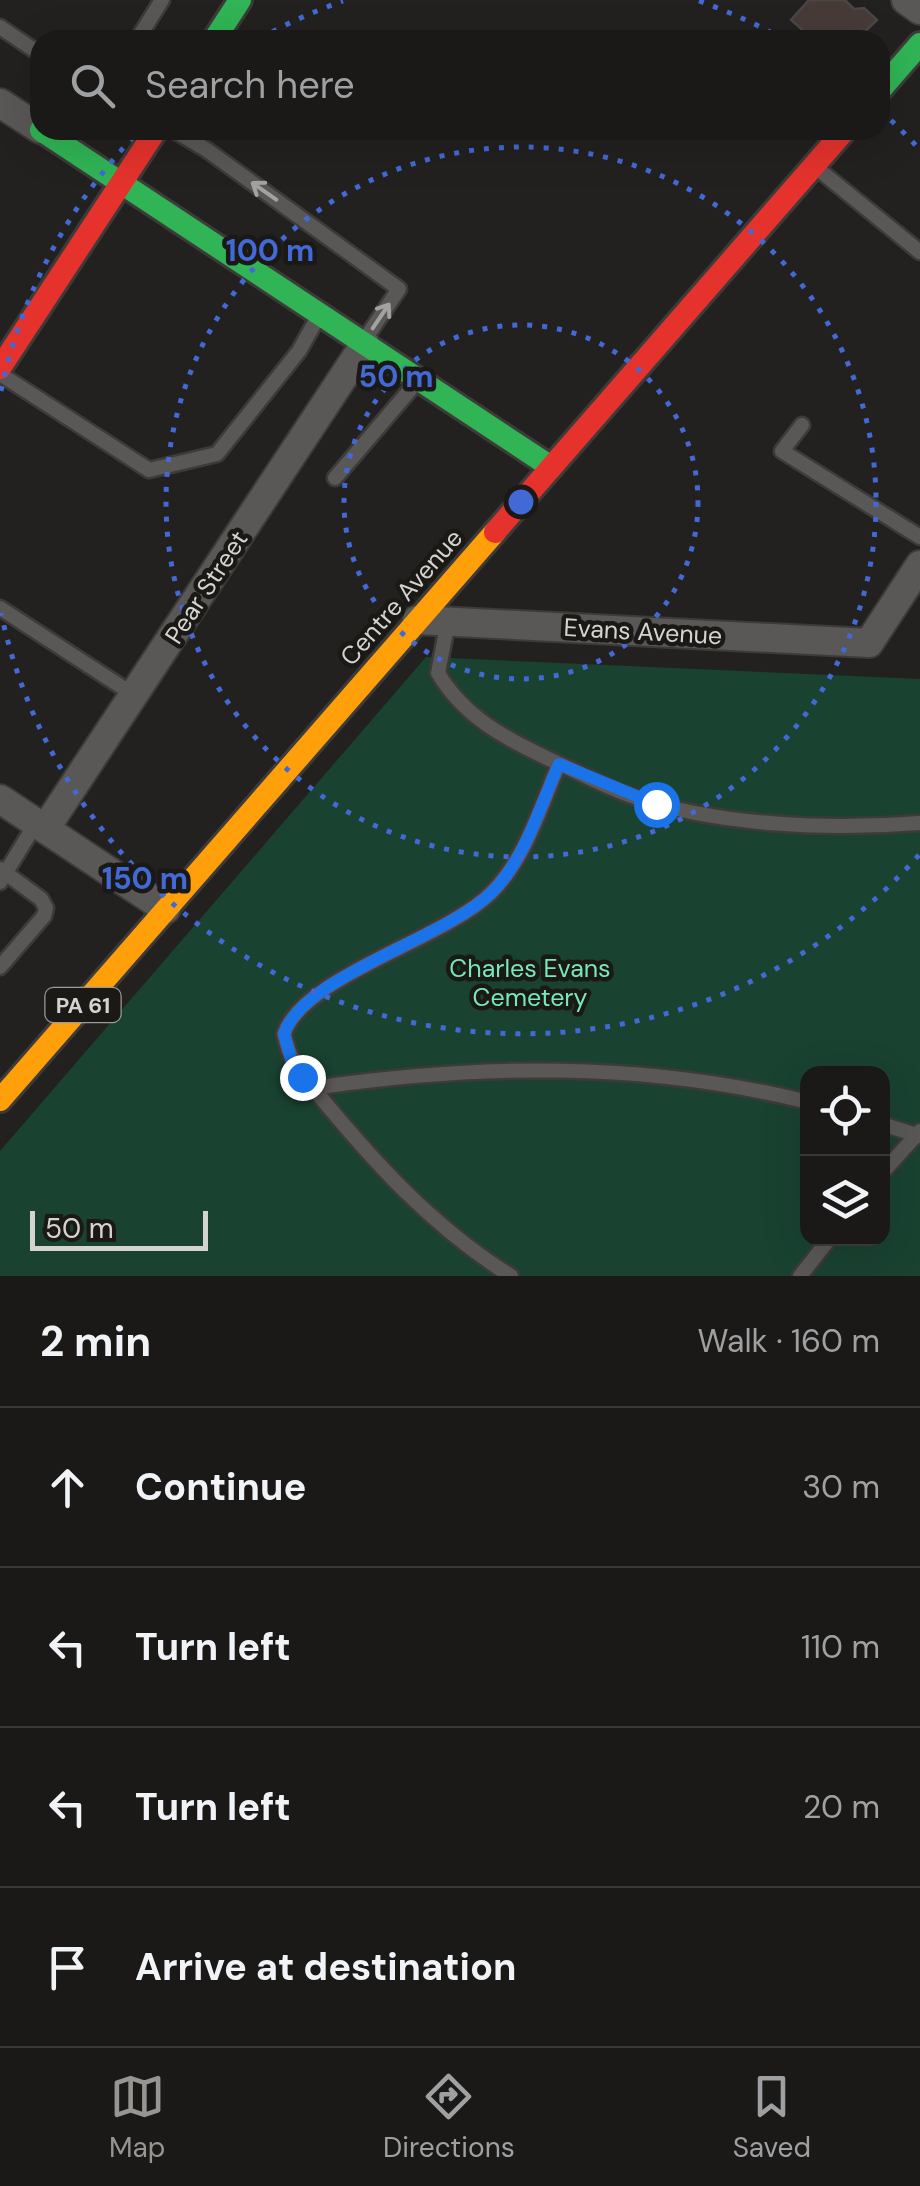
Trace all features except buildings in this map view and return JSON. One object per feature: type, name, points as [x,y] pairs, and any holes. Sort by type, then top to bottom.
[{"type":"main road","points":[[220,30],[240,0]]},
{"type":"main road","points":[[890,78],[920,44]]},
{"type":"main road","points":[[63,140],[80,148],[121,183],[551,466]]},
{"type":"main road","points":[[0,368],[149,140]]},
{"type":"main road","name":"Centre Avenue","points":[[0,1100],[836,140]]},
{"type":"street","points":[[906,0],[920,10]]},
{"type":"street","points":[[0,103],[30,123]]},
{"type":"street","name":"Pear Street","points":[[40,826],[135,696],[364,343]]},
{"type":"street","name":"Evans Avenue","points":[[417,620],[869,642],[920,564]]},
{"type":"street","points":[[0,799],[166,909]]},
{"type":"lane","points":[[143,30],[162,0]]},
{"type":"lane","points":[[0,27],[30,47]]},
{"type":"lane","points":[[190,140],[399,289],[364,343]]},
{"type":"lane","points":[[814,165],[920,252]]},
{"type":"lane","points":[[0,368],[149,470],[217,454],[300,351],[320,314]]},
{"type":"lane","points":[[335,478],[419,380]]},
{"type":"lane","points":[[802,425],[782,452],[920,538]]},
{"type":"lane","points":[[0,608],[135,696]]},
{"type":"lane","points":[[448,622],[438,674],[452,695],[487,726],[631,796],[700,814],[825,827],[918,825]]},
{"type":"lane","points":[[510,1276],[435,1222],[382,1168],[292,1062],[284,1034],[294,1012],[318,993],[452,920],[492,892],[522,850],[559,764]]},
{"type":"lane","points":[[0,968],[44,916],[46,908],[41,899],[2,875],[40,826]]},
{"type":"lane","points":[[312,1088],[382,1078],[492,1071],[640,1072],[708,1080],[800,1100]]},
{"type":"lane","points":[[890,1126],[919,1134],[890,1165]]},
{"type":"lane","points":[[800,1276],[824,1246]]},
{"type":"green space","name":"Charles Evans Cemetery","points":[[426,657],[920,679],[920,1276],[0,1276],[0,1151]]},
{"type":"traffic: fast","points":[[220,30],[240,0]]},
{"type":"traffic: fast","points":[[890,78],[920,44]]},
{"type":"traffic: fast","points":[[56,140],[551,467]]},
{"type":"traffic: slow","points":[[0,1100],[495,532]]},
{"type":"traffic: jam","points":[[0,368],[149,140]]},
{"type":"traffic: jam","points":[[495,532],[836,140]]},
{"type":"route","points":[[302,1077],[292,1062],[284,1034],[294,1012],[318,993],[452,920],[492,892],[522,850],[559,764],[656,804]]}]
